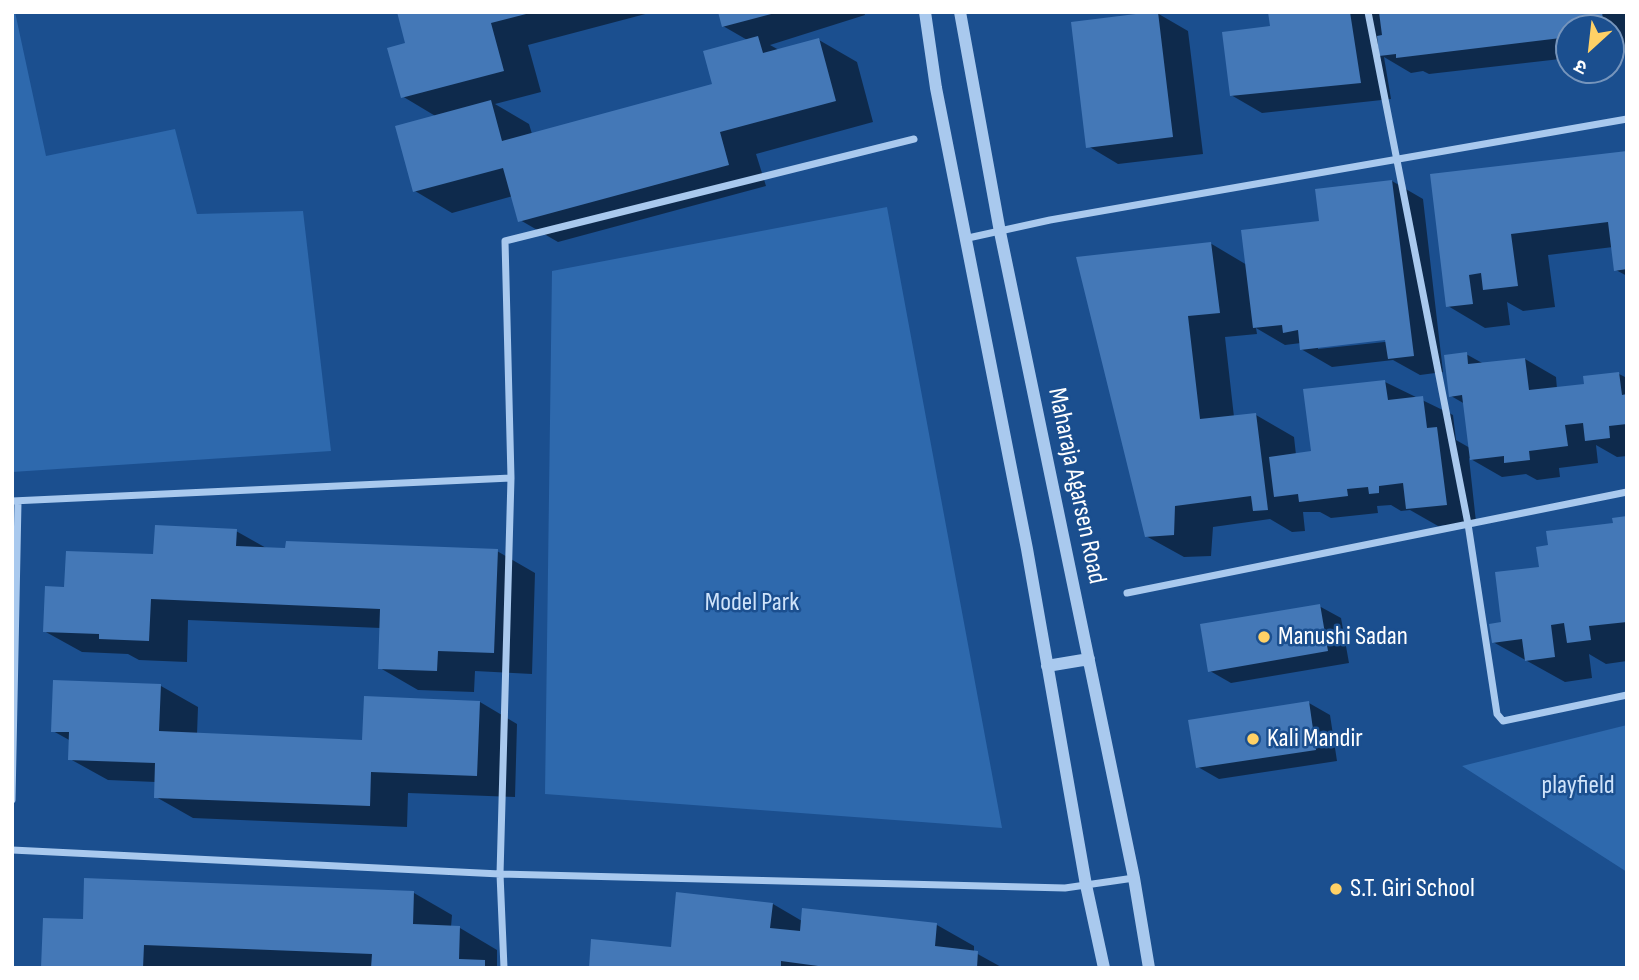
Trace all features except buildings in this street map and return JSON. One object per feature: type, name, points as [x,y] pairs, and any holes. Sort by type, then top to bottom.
[{"type":"street","points":[[925,12],[936,88],[968,239],[1086,885],[1104,968]]},
{"type":"street","name":"Maharaja Agarsen Road","points":[[960,12],[1000,232],[1134,878],[1149,968]]},
{"type":"street","points":[[1368,12],[1468,524],[1497,714],[1503,721],[1627,695]]},
{"type":"street","points":[[968,239],[1050,220],[1627,119]]},
{"type":"street","points":[[504,968],[500,874],[511,478],[505,241],[914,139]]},
{"type":"street","points":[[12,800],[15,502],[76,496],[511,478]]},
{"type":"street","points":[[1127,593],[1627,492]]},
{"type":"street","points":[[1047,666],[1088,659]]},
{"type":"street","points":[[12,850],[500,874],[1065,888],[1134,878]]},
{"type":"green space","points":[[12,12],[15,12],[46,156],[175,129],[197,214],[303,211],[331,451],[12,472]]},
{"type":"green space","name":"Model Park","points":[[887,207],[1002,828],[545,794],[552,271]]},
{"type":"green space","name":"playfield","points":[[1627,725],[1627,872],[1462,766]]},
{"type":"place","name":"Manushi Sadan","points":[[1264,637]]},
{"type":"place","name":"Kali Mandir","points":[[1253,739]]},
{"type":"place","name":"S.T. Giri School","points":[[1336,889]]}]
